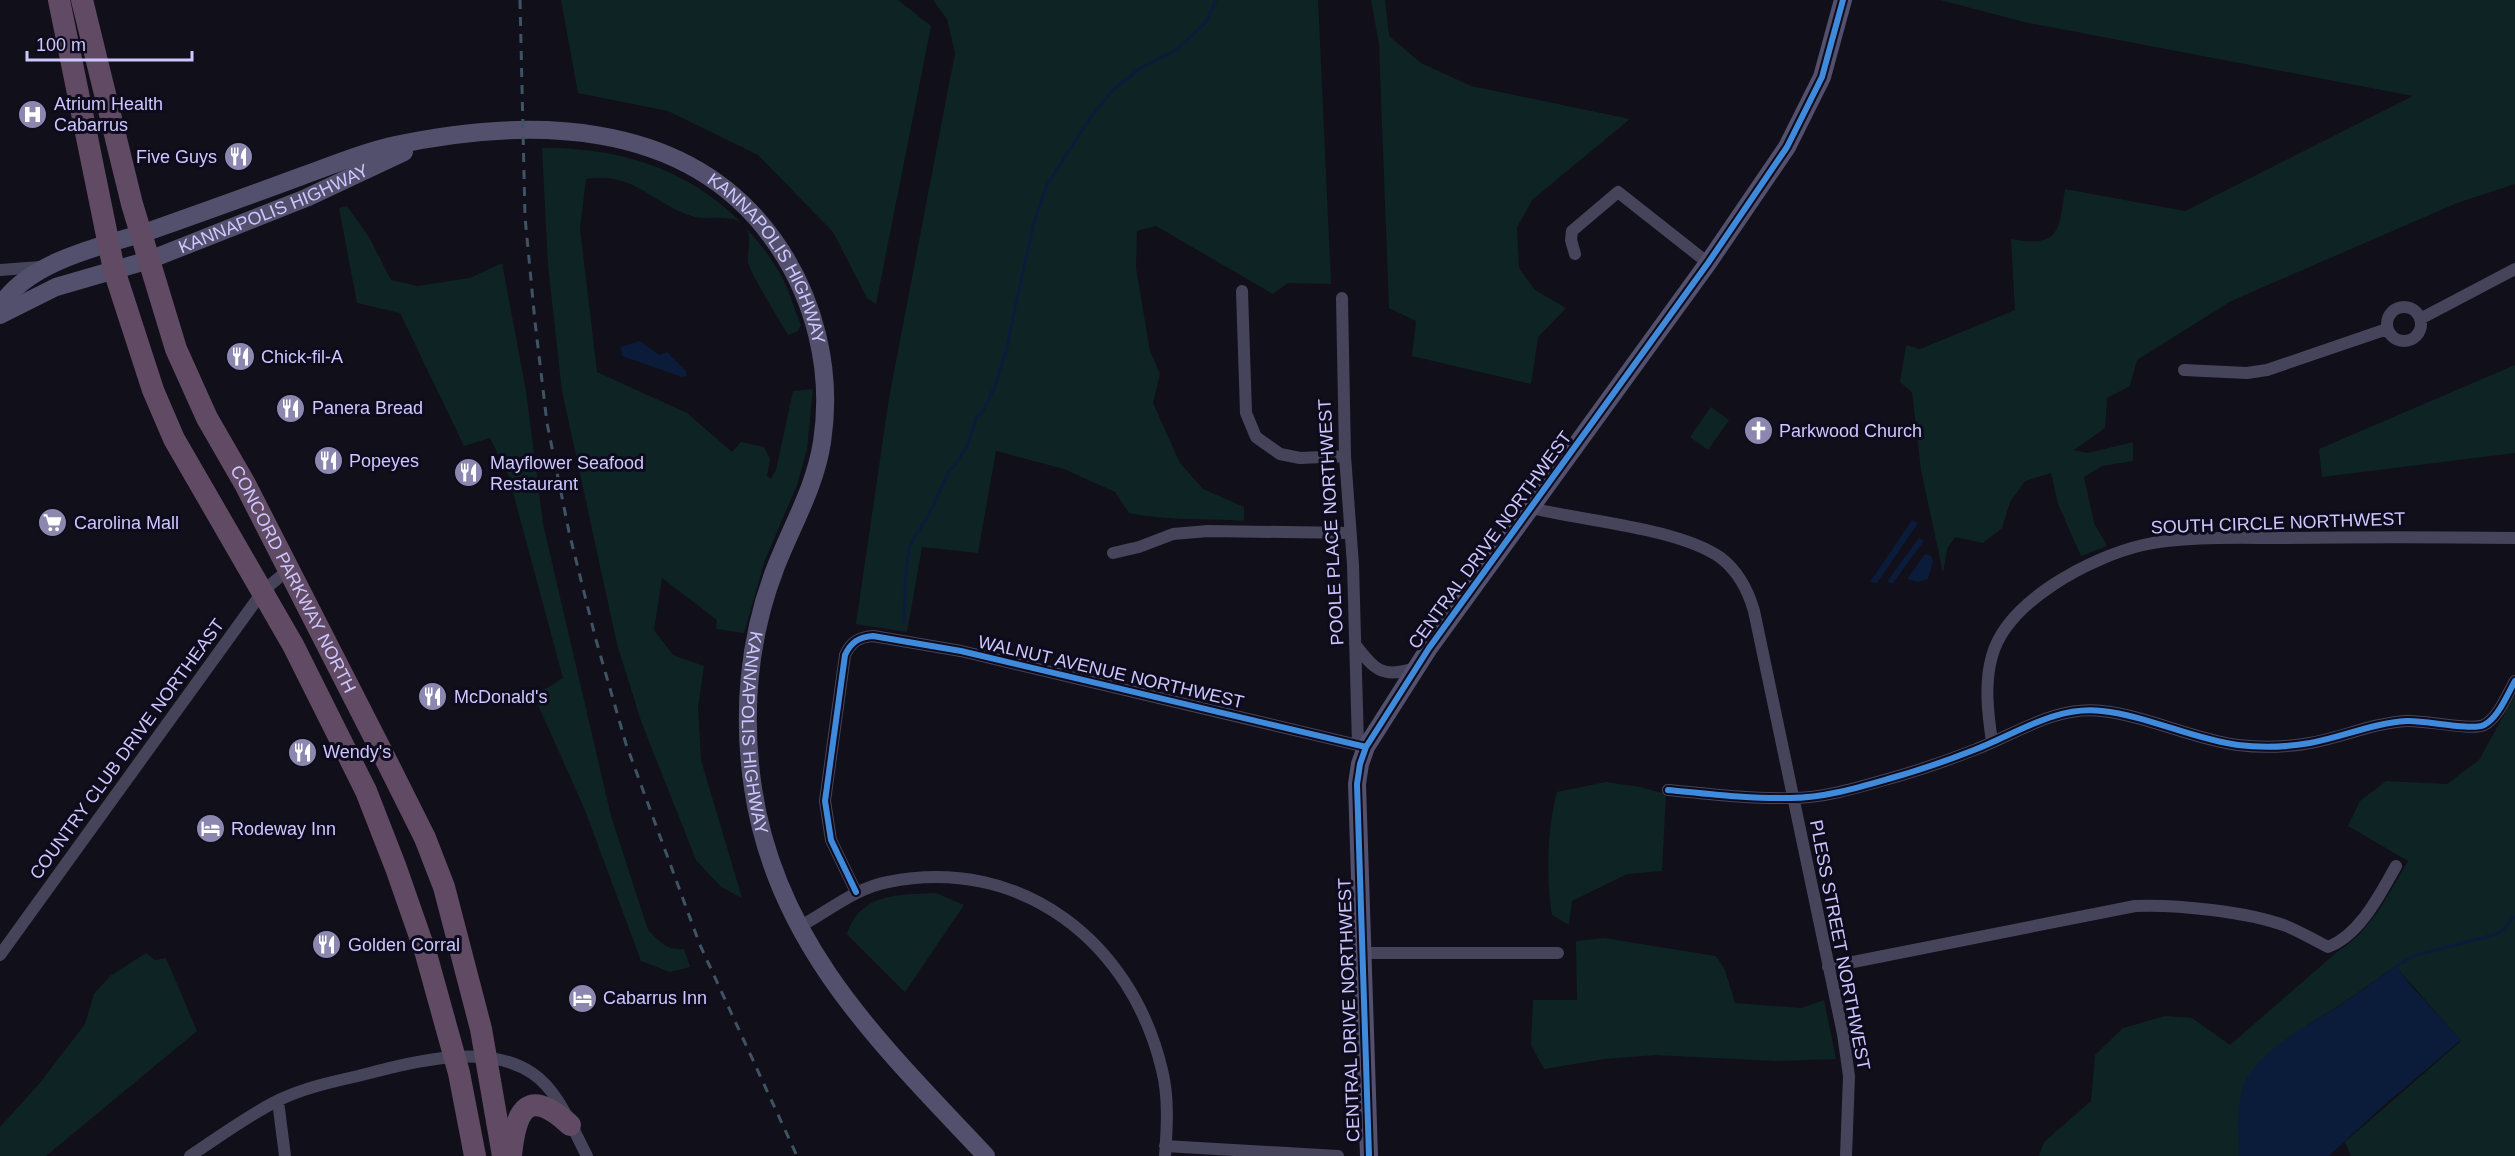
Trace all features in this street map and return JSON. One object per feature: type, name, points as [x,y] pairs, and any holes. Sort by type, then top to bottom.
[{"type":"highway","name":"CONCORD PARKWAY NORTH","points":[[59,0],[114,270],[153,390],[166,422],[263,591],[335,726],[382,830],[426,954],[455,1056],[475,1156]]},
{"type":"highway","name":"CONCORD PARKWAY NORTH","points":[[82,0],[141,234],[172,340],[189,379],[371,729],[434,860],[459,938],[487,1057],[503,1156]]},
{"type":"highway","points":[[511,1156],[516,1122],[523,1110],[530,1106],[546,1107],[558,1113],[570,1125]]},
{"type":"main road","name":"CENTRAL DRIVE NORTHWEST","points":[[1369,1156],[1357,784],[1362,746],[1708,263],[1787,147],[1812,100],[1837,29],[1843,0]]},
{"type":"main road","name":"KANNAPOLIS HIGHWAY","points":[[4,304],[24,281],[52,264],[108,243],[141,234],[390,146],[460,135],[521,130],[573,132],[640,144],[669,154],[706,176],[737,199],[755,216],[786,257],[807,300],[815,324],[823,372],[822,441],[810,487],[783,548],[765,600],[753,651],[748,699],[749,758],[759,821],[769,857],[800,927],[835,986],[857,1015],[986,1156]]},
{"type":"main road","name":"KANNAPOLIS HIGHWAY","points":[[4,304],[149,260],[306,198],[430,140]]},
{"type":"street","points":[[1575,254],[1571,240],[1572,231],[1617,192],[1708,263]]},
{"type":"street","points":[[0,270],[29,269],[52,264]]},
{"type":"street","points":[[2420,319],[2515,269]]},
{"type":"street","points":[[1242,291],[1246,413],[1256,437],[1280,454],[1300,458],[1345,456]]},
{"type":"street","name":"POOLE PLACE NORTHWEST","points":[[1342,298],[1345,456],[1354,643],[1362,746]]},
{"type":"street","points":[[2399,307],[2407,307],[2415,311],[2420,319],[2420,327],[2416,335],[2409,340],[2400,340],[2392,336],[2387,328],[2387,320],[2391,312],[2399,307]]},
{"type":"street","points":[[2184,370],[2247,373],[2267,370],[2387,328]]},
{"type":"street","name":"PLESS STREET NORTHWEST","points":[[1531,508],[1678,538],[1701,547],[1729,565],[1748,589],[1843,1034],[1849,1076],[1846,1156]]},
{"type":"street","points":[[1113,553],[1138,547],[1173,534],[1208,531],[1350,533]]},
{"type":"street","name":"SOUTH CIRCLE NORTHWEST","points":[[1992,742],[1988,686],[1992,656],[2001,637],[2014,619],[2052,586],[2081,568],[2117,552],[2145,544],[2171,541],[2246,538],[2515,538]]},
{"type":"street","name":"COUNTRY CLUB DRIVE NORTHEAST","points":[[0,955],[263,591],[288,570]]},
{"type":"street","name":"WALNUT AVENUE NORTHWEST","points":[[856,892],[831,840],[825,801],[845,655],[850,645],[862,637],[873,636],[961,651],[1362,746]]},
{"type":"street","points":[[1354,643],[1372,665],[1382,672],[1400,674],[1415,669]]},
{"type":"street","points":[[1668,790],[1792,798],[1834,793],[1888,779],[2057,716],[2085,710],[2103,711],[2202,738],[2240,745],[2274,747],[2310,743],[2393,722],[2426,721],[2482,725],[2492,719],[2515,681]]},
{"type":"street","points":[[1828,968],[2135,906],[2154,905],[2262,919],[2287,927],[2328,947],[2340,942],[2358,923],[2396,866]]},
{"type":"street","points":[[800,927],[856,892],[900,880],[941,877],[976,879],[1004,886],[1044,903],[1096,944],[1112,963],[1130,989],[1152,1034],[1164,1080],[1165,1151],[1338,1156]]},
{"type":"street","points":[[1362,952],[1558,953]]},
{"type":"street","points":[[190,1156],[254,1113],[303,1090],[389,1067],[455,1056],[487,1057],[517,1065],[539,1079],[551,1092],[587,1156]]},
{"type":"street","points":[[278,1101],[285,1156]]},
{"type":"green space","points":[[561,0],[898,0],[931,26],[876,304],[867,298],[833,232],[758,155],[668,111],[578,93]]},
{"type":"green space","points":[[933,0],[1318,0],[1331,284],[1288,283],[1273,294],[1156,226],[1137,231],[1136,268],[1150,351],[1160,374],[1153,403],[1180,463],[1203,489],[1244,507],[1244,521],[1171,518],[1129,513],[1115,492],[1064,469],[996,451],[978,553],[922,547],[907,632],[856,624],[889,398],[955,53],[947,19]]},
{"type":"green space","points":[[1371,0],[1385,0],[1389,36],[1421,63],[1471,86],[1630,119],[1533,199],[1517,227],[1519,268],[1535,290],[1566,308],[1538,337],[1531,384],[1412,356],[1416,321],[1389,308],[1379,44]]},
{"type":"green space","points":[[1940,0],[2515,0],[2515,184],[2457,203],[2231,301],[2137,360],[2130,386],[2107,398],[2105,428],[2074,450],[2088,453],[2133,442],[2133,461],[2102,466],[2084,477],[2094,523],[2107,546],[2081,556],[2058,504],[2051,473],[2025,481],[2010,502],[2002,528],[1983,543],[1955,537],[1947,549],[1943,573],[1921,470],[1912,392],[1900,382],[1906,345],[1920,349],[2015,310],[2011,239],[2039,241],[2054,233],[2061,216],[2065,189],[2185,211],[2413,96],[2024,22]]},
{"type":"green space","points":[[542,148],[578,149],[613,154],[646,163],[677,176],[706,193],[740,223],[729,218],[692,216],[630,184],[617,180],[586,179],[580,228],[597,372],[687,413],[732,452],[741,442],[764,447],[770,459],[767,476],[771,479],[776,470],[793,391],[813,389],[807,449],[797,485],[765,560],[744,633],[716,629],[717,620],[662,578],[654,630],[673,655],[704,666],[698,707],[701,760],[742,898],[721,887],[696,860],[641,721],[617,644],[562,391],[548,265]]},
{"type":"green space","points":[[347,206],[369,237],[391,280],[418,286],[470,278],[502,263],[526,391],[543,524],[611,816],[648,930],[668,947],[684,949],[690,967],[670,972],[641,961],[585,810],[534,696],[563,678],[508,474],[490,438],[464,446],[400,313],[357,303],[339,208]]},
{"type":"green space","points":[[746,229],[782,276],[801,325],[798,331],[788,335],[754,276],[748,262],[749,238]]},
{"type":"green space","points":[[2515,365],[2515,453],[2322,477],[2319,449]]},
{"type":"green space","points":[[1711,407],[1729,420],[1708,450],[1690,437]]},
{"type":"green space","points":[[2515,695],[2515,1156],[2351,1156],[2345,1142],[2461,1041],[2394,967],[2301,1029],[2257,1065],[2239,1111],[2239,1156],[2039,1156],[2044,1142],[2091,1101],[2095,1055],[2123,1028],[2165,1016],[2192,1018],[2230,1045],[2360,934],[2386,899],[2408,861],[2348,826],[2360,801],[2386,781],[2447,784],[2479,760]]},
{"type":"green space","points":[[1606,782],[1666,794],[1662,871],[1627,874],[1572,901],[1569,925],[1552,915],[1550,901],[1549,837],[1557,792]]},
{"type":"green space","points":[[936,893],[964,905],[905,992],[847,934],[853,920],[872,903],[895,896]]},
{"type":"green space","points":[[1604,938],[1716,956],[1725,970],[1735,1003],[1801,1008],[1824,1000],[1836,1059],[1777,1061],[1655,1055],[1604,1059],[1544,1069],[1531,1045],[1533,1000],[1577,1000],[1576,941]]},
{"type":"green space","points":[[146,953],[155,960],[166,958],[197,1031],[46,1156],[0,1156],[0,1127],[39,1084],[85,1024],[94,994],[110,976]]},
{"type":"water","points":[[640,341],[659,355],[667,352],[686,371],[686,376],[682,377],[622,356],[621,347]]},
{"type":"water","points":[[1912,520],[1918,523],[1877,583],[1870,582]]},
{"type":"water","points":[[1919,538],[1924,541],[1893,583],[1889,583],[1888,580]]},
{"type":"water","points":[[1925,554],[1931,556],[1933,561],[1928,579],[1918,582],[1907,579]]},
{"type":"water","points":[[2394,967],[2461,1040],[2382,1107],[2329,1156],[2239,1156],[2239,1104],[2243,1087],[2260,1061],[2287,1038],[2345,1002]]},
{"type":"waterway","points":[[904,622],[909,549],[928,516],[950,469],[953,468],[967,446],[977,415],[981,415],[995,386],[1006,351],[1033,225],[1047,185],[1090,118],[1112,91],[1139,69],[1176,50],[1205,23],[1216,0]]},
{"type":"waterway","points":[[2393,968],[2416,955],[2494,935],[2503,930],[2515,916]]},
{"type":"railway","points":[[520,0],[525,217],[547,423],[569,532],[596,640],[626,744],[700,945],[797,1156]]},
{"type":"cycle path","points":[[1369,1156],[1357,784],[1360,764],[1366,747],[1429,648],[1708,263],[1787,147],[1822,77],[1843,0]]},
{"type":"cycle path","points":[[856,892],[831,840],[825,801],[845,655],[856,641],[864,638],[873,636],[961,651],[1366,747]]},
{"type":"cycle path","points":[[1668,790],[1760,798],[1802,798],[1827,794],[1921,769],[1974,750],[2052,717],[2085,710],[2119,714],[2204,738],[2256,747],[2310,743],[2394,722],[2425,722],[2478,727],[2494,717],[2515,681]]},
{"type":"place","name":"Atrium Health Cabarrus","points":[[33,114]]},
{"type":"place","name":"Five Guys","points":[[238,157]]},
{"type":"place","name":"Chick-fil-A","points":[[240,357]]},
{"type":"place","name":"Panera Bread","points":[[291,408]]},
{"type":"place","name":"Parkwood Church","points":[[1758,431]]},
{"type":"place","name":"Popeyes","points":[[328,461]]},
{"type":"place","name":"Mayflower Seafood Restaurant","points":[[469,473]]},
{"type":"place","name":"Carolina Mall","points":[[53,523]]},
{"type":"place","name":"McDonald's","points":[[433,697]]},
{"type":"place","name":"Wendy's","points":[[302,752]]},
{"type":"place","name":"Rodeway Inn","points":[[210,829]]},
{"type":"place","name":"Golden Corral","points":[[327,945]]},
{"type":"place","name":"Cabarrus Inn","points":[[582,998]]}]
